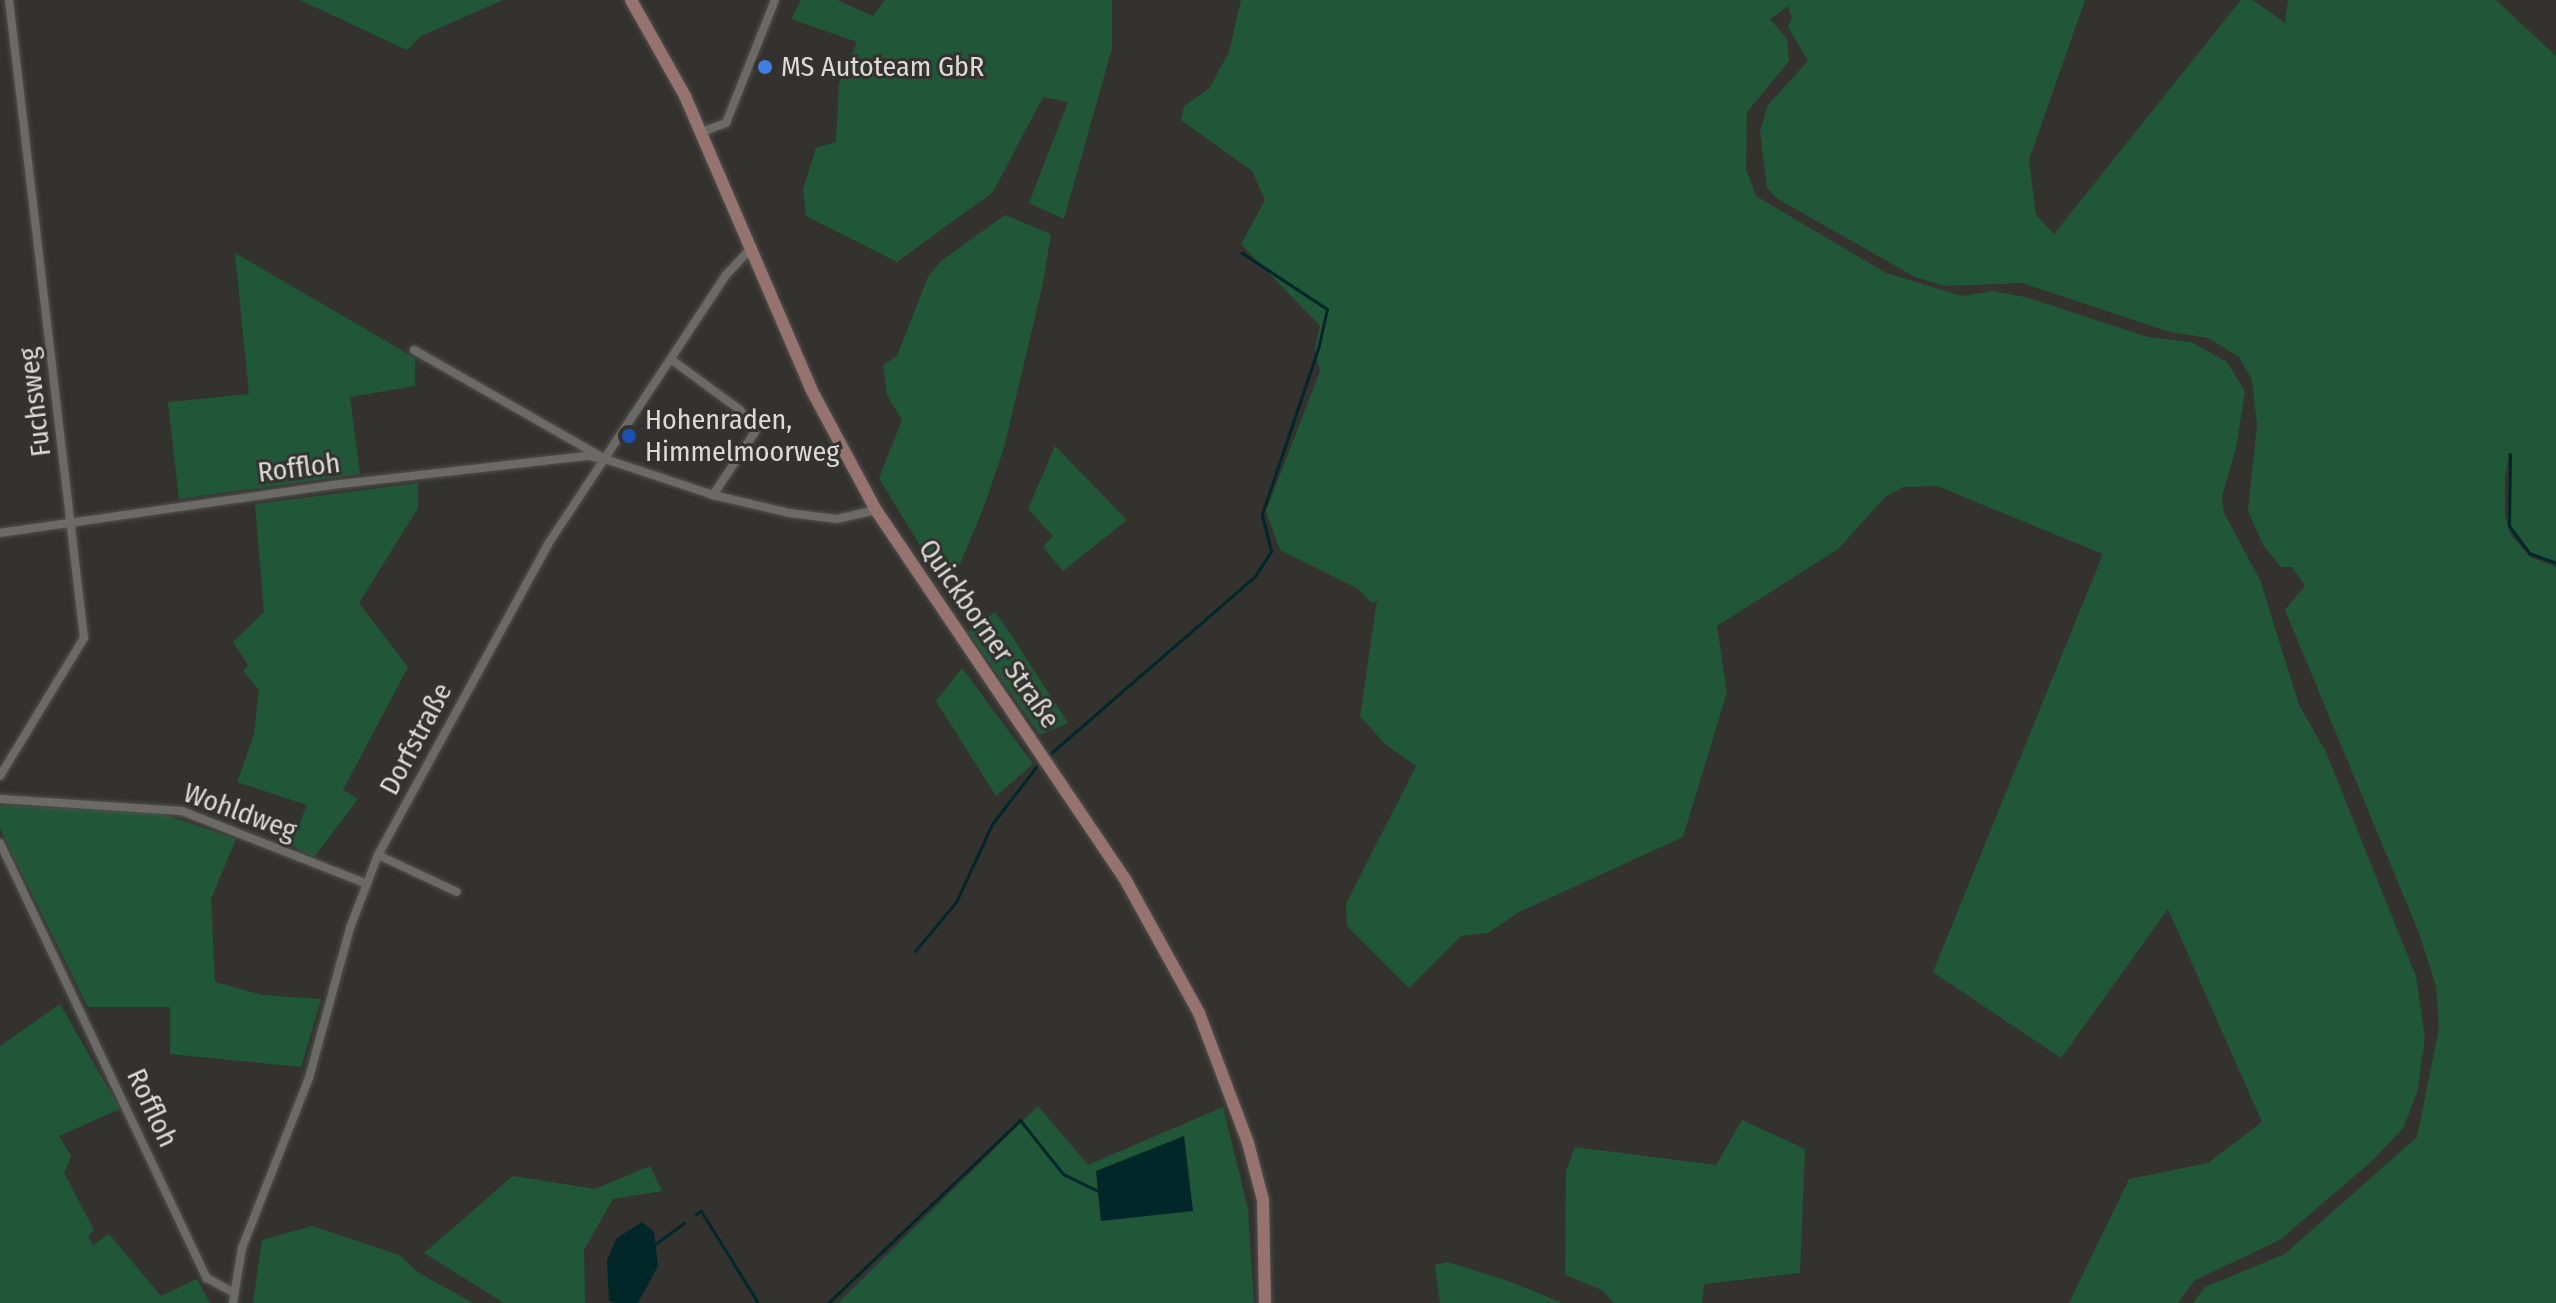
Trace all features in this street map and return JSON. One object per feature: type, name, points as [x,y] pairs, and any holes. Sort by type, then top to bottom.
[{"type":"main road","name":"Quickborner Straße","points":[[631,0],[702,132],[811,389],[876,510],[1125,879],[1199,1013],[1239,1118],[1263,1200],[1265,1303]]},
{"type":"street","name":"Fuchsweg","points":[[0,776],[84,638],[9,0]]},
{"type":"street","points":[[702,132],[726,123],[775,0]]},
{"type":"street","name":"Dorfstraße","points":[[233,1298],[242,1248],[309,1078],[365,883],[378,855],[548,544],[726,275],[751,248]]},
{"type":"street","points":[[414,350],[605,459],[713,495],[837,519],[876,510]]},
{"type":"street","points":[[672,360],[740,410],[755,432],[713,495]]},
{"type":"street","name":"Roffloh","points":[[0,533],[71,520],[588,456],[605,459]]},
{"type":"street","name":"Wohldweg","points":[[0,799],[182,811],[365,883]]},
{"type":"street","name":"Roffloh","points":[[0,843],[207,1278],[233,1298]]},
{"type":"street","points":[[378,855],[457,892]]},
{"type":"green space","points":[[300,0],[503,0],[421,36],[407,50]]},
{"type":"green space","points":[[801,0],[837,0],[873,16],[885,0],[1112,0],[1112,48],[1064,219],[1029,203],[1068,102],[1043,97],[993,192],[897,262],[806,216],[803,189],[816,148],[836,142],[839,83],[857,42],[791,19]]},
{"type":"green space","points":[[1241,0],[2085,0],[2029,160],[2036,215],[2054,234],[2241,0],[2253,0],[2285,23],[2288,0],[2496,0],[2556,56],[2556,563],[2529,553],[2509,526],[2509,452],[2505,477],[2505,516],[2511,535],[2530,557],[2556,567],[2556,1303],[2193,1303],[2205,1287],[2285,1254],[2417,1137],[2439,1028],[2436,986],[2419,933],[2285,610],[2305,586],[2292,567],[2281,567],[2263,545],[2248,511],[2257,425],[2252,380],[2239,357],[2208,338],[2170,332],[2022,283],[1945,286],[1915,277],[1778,199],[1767,188],[1760,131],[1768,105],[1808,61],[1788,27],[1792,17],[1788,6],[1770,19],[1787,39],[1789,61],[1747,112],[1746,169],[1756,196],[1886,273],[1962,296],[1993,291],[2025,297],[2148,337],[2191,342],[2227,362],[2245,391],[2236,448],[2222,496],[2224,513],[2260,580],[2299,705],[2326,752],[2416,976],[2425,1038],[2417,1093],[2403,1128],[2372,1161],[2280,1240],[2195,1280],[2178,1303],[2069,1303],[2129,1179],[2208,1163],[2262,1122],[2168,909],[2061,1058],[1933,972],[2103,554],[1937,486],[1903,487],[1885,497],[1838,549],[1717,626],[1727,692],[1683,837],[1519,912],[1488,933],[1461,936],[1409,988],[1347,926],[1346,904],[1416,766],[1386,745],[1360,716],[1377,600],[1372,603],[1357,588],[1280,550],[1266,511],[1320,371],[1315,349],[1320,326],[1241,244],[1265,200],[1252,171],[1181,120],[1184,106],[1209,89],[1229,52]]},
{"type":"green space","points":[[1005,215],[1051,234],[1043,283],[1004,448],[983,509],[960,564],[940,578],[879,478],[902,420],[887,395],[883,365],[897,356],[928,277],[941,261]]},
{"type":"green space","points":[[235,253],[415,358],[415,386],[350,397],[360,474],[179,499],[168,402],[249,394]]},
{"type":"green space","points":[[1055,446],[1127,520],[1063,571],[1043,547],[1053,536],[1028,509]]},
{"type":"green space","points":[[418,483],[418,508],[359,603],[408,667],[343,790],[358,799],[314,857],[291,845],[307,805],[237,782],[254,735],[259,690],[243,671],[248,665],[233,642],[264,612],[255,504]]},
{"type":"green space","points":[[995,612],[1068,723],[1040,735],[968,632]]},
{"type":"green space","points":[[962,668],[1033,764],[996,796],[936,701]]},
{"type":"green space","points":[[0,805],[163,814],[236,839],[211,899],[215,982],[262,995],[321,999],[301,1067],[170,1054],[170,1007],[88,1007],[0,829]]},
{"type":"green space","points":[[60,1004],[120,1109],[59,1136],[71,1156],[64,1173],[94,1230],[88,1236],[93,1245],[109,1234],[161,1296],[197,1279],[210,1303],[0,1303],[0,1046]]},
{"type":"green space","points":[[1038,1106],[1088,1165],[1223,1107],[1248,1209],[1254,1303],[838,1303]]},
{"type":"green space","points":[[1742,1120],[1805,1149],[1800,1273],[1704,1284],[1702,1303],[1614,1303],[1602,1290],[1565,1275],[1566,1171],[1575,1147],[1716,1165]]},
{"type":"green space","points":[[650,1166],[662,1191],[613,1199],[584,1250],[585,1303],[504,1303],[424,1253],[513,1176],[595,1189]]},
{"type":"green space","points":[[312,1226],[399,1255],[419,1273],[473,1303],[253,1303],[262,1240]]},
{"type":"green space","points":[[1448,1262],[1511,1282],[1562,1303],[1440,1303],[1435,1265]]},
{"type":"water","points":[[1184,1136],[1193,1211],[1101,1221],[1096,1171]]},
{"type":"water","points":[[642,1222],[654,1232],[658,1266],[638,1303],[609,1301],[607,1260],[617,1238]]},
{"type":"waterway","points":[[1051,753],[1255,576],[1271,551],[1262,514],[1318,349],[1327,309],[1242,253]]},
{"type":"waterway","points":[[2510,454],[2509,526],[2529,553],[2556,563]]},
{"type":"waterway","points":[[915,951],[956,902],[992,824],[1036,767]]},
{"type":"waterway","points":[[828,1303],[1020,1120],[1063,1174],[1100,1192]]},
{"type":"waterway","points":[[696,1214],[701,1211],[758,1303]]},
{"type":"waterway","points":[[655,1244],[684,1223]]},
{"type":"place","name":"MS Autoteam GbR","points":[[765,67]]},
{"type":"place","name":"Hohenraden, Himmelmoorweg","points":[[629,436]]}]
